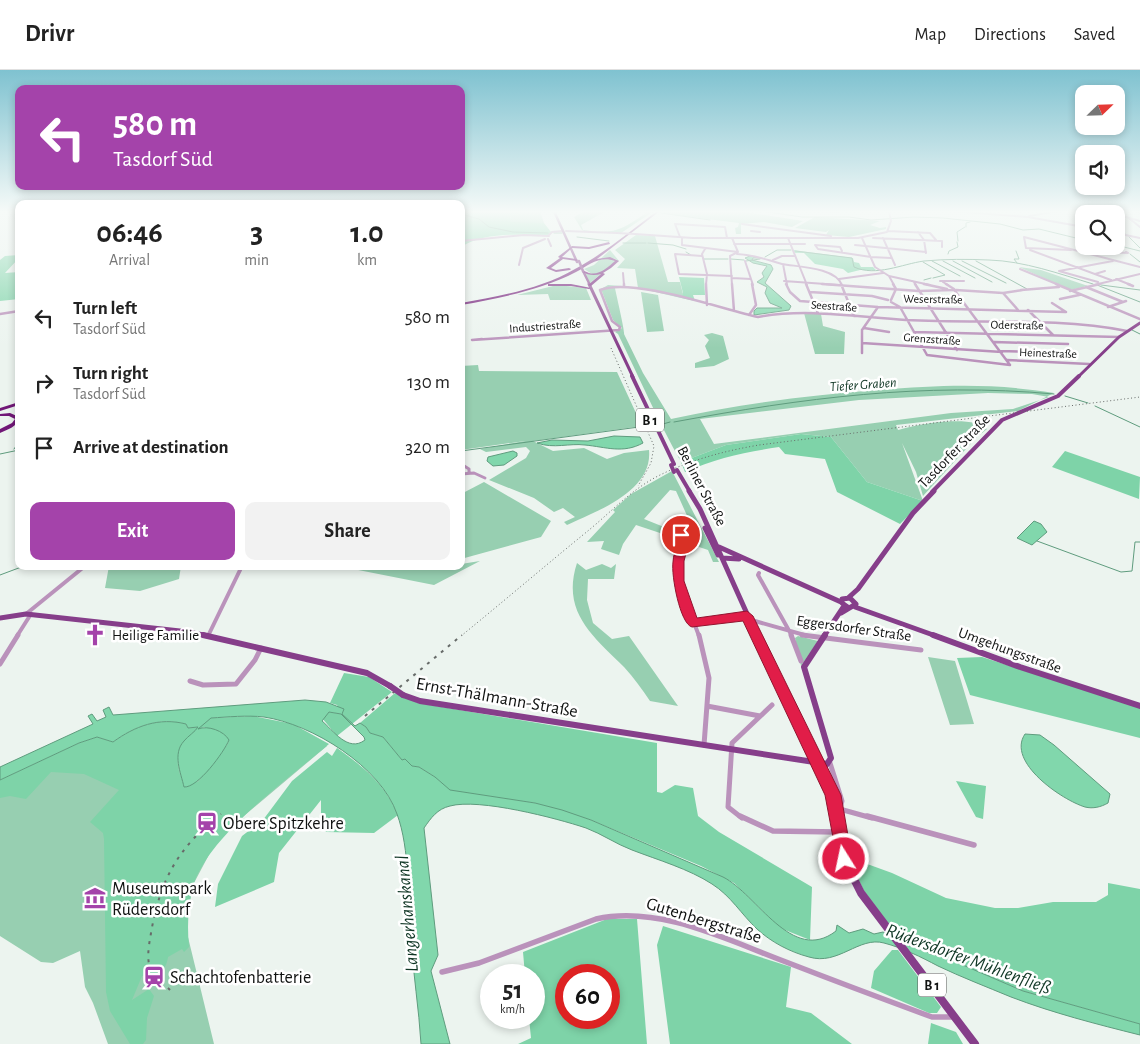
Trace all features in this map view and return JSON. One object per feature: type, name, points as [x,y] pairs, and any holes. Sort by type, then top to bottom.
[{"type":"highway","points":[[546,280],[550,274],[546,266],[560,256]]},
{"type":"highway","points":[[480,299],[546,280],[569,270],[589,256]]},
{"type":"highway","points":[[465,302],[525,288],[562,275],[593,256]]},
{"type":"highway","points":[[502,296],[543,284],[576,270],[595,256]]},
{"type":"highway","points":[[465,302],[543,286],[567,277],[601,256]]},
{"type":"highway","points":[[543,286],[566,284],[590,286],[620,261],[615,256]]},
{"type":"highway","points":[[569,270],[556,271],[548,268],[562,258],[577,261]]},
{"type":"highway","points":[[582,271],[589,274],[598,274],[617,261],[610,258],[596,260]]},
{"type":"highway","points":[[567,277],[564,281],[571,283],[581,282],[585,279]]},
{"type":"highway","points":[[0,409],[15,403]]},
{"type":"highway","points":[[0,415],[15,415]]},
{"type":"highway","points":[[0,431],[10,427],[15,421]]},
{"type":"main road","name":"B 1","points":[[575,256],[610,331]]},
{"type":"main road","name":"B 1","points":[[576,256],[577,261]]},
{"type":"main road","name":"B 1","points":[[582,271],[590,286]]},
{"type":"main road","name":"Tasdorfer Straße","points":[[849,603],[913,512],[990,429],[1004,419],[1058,396],[1119,337],[1140,323]]},
{"type":"main road","name":"Berliner Straße","points":[[610,331],[673,465],[722,558],[833,795],[838,808],[844,859],[850,874],[885,925],[975,1044]]},
{"type":"main road","name":"Berliner Straße","points":[[676,471],[700,509],[722,558]]},
{"type":"main road","points":[[717,545],[747,561]]},
{"type":"main road","points":[[722,558],[747,561]]},
{"type":"main road","name":"Umgehungsstraße","points":[[747,561],[849,603],[1020,667],[1140,706]]},
{"type":"main road","points":[[830,763],[830,757],[804,667],[849,603]]},
{"type":"main road","name":"Ernst-Thälmann-Straße","points":[[0,618],[29,614],[163,628],[208,636],[370,674],[403,695],[420,701],[819,764],[830,763]]},
{"type":"street","points":[[519,265],[521,256]]},
{"type":"street","points":[[675,256],[679,274],[750,279]]},
{"type":"street","points":[[702,256],[706,275],[707,305]]},
{"type":"street","points":[[730,256],[734,311]]},
{"type":"street","points":[[766,256],[783,264],[799,265],[839,279],[883,273]]},
{"type":"street","points":[[773,260],[781,256]]},
{"type":"street","points":[[795,256],[818,313]]},
{"type":"street","points":[[1047,256],[1111,280]]},
{"type":"street","points":[[1104,256],[1140,267]]},
{"type":"street","points":[[871,257],[891,258],[895,265]]},
{"type":"street","points":[[871,257],[878,270],[889,276],[953,290]]},
{"type":"street","points":[[1100,283],[1059,271],[1116,260]]},
{"type":"street","points":[[745,261],[751,268],[750,279],[756,305],[749,315]]},
{"type":"street","points":[[783,264],[784,280],[842,285],[919,291],[953,290],[1003,293],[1061,287]]},
{"type":"street","points":[[1020,269],[1140,319]]},
{"type":"street","points":[[1093,274],[1105,272]]},
{"type":"street","points":[[623,273],[624,286]]},
{"type":"street","points":[[1070,291],[1140,274]]},
{"type":"street","points":[[889,276],[896,289]]},
{"type":"street","points":[[839,279],[854,316]]},
{"type":"street","points":[[1116,279],[1133,286]]},
{"type":"street","name":"Weserstraße","points":[[784,280],[789,291],[800,302],[878,307],[1066,312],[1052,302]]},
{"type":"street","points":[[964,281],[940,281],[953,290],[970,308],[1010,365]]},
{"type":"street","points":[[913,282],[956,350]]},
{"type":"street","name":"Seestraße","points":[[610,331],[620,328],[612,321],[600,289],[608,285],[624,286],[760,317],[774,314],[818,313],[907,320],[1093,324],[1127,330]]},
{"type":"street","points":[[1086,287],[1125,302],[1108,307]]},
{"type":"street","points":[[890,301],[896,289]]},
{"type":"street","points":[[810,292],[845,294],[890,301],[900,307],[927,356],[1010,365]]},
{"type":"street","points":[[1003,293],[1018,310]]},
{"type":"street","points":[[1060,299],[1079,295]]},
{"type":"street","points":[[862,353],[864,328],[878,307]]},
{"type":"street","points":[[1028,310],[1053,335]]},
{"type":"street","points":[[0,314],[15,312]]},
{"type":"street","points":[[864,328],[889,332]]},
{"type":"street","name":"Industriestraße","points":[[482,339],[610,331]]},
{"type":"street","name":"Oderstraße","points":[[914,332],[1119,337]]},
{"type":"street","points":[[994,342],[1068,344]]},
{"type":"street","name":"Grenzstraße","points":[[862,343],[1001,352]]},
{"type":"street","points":[[1001,352],[1075,353]]},
{"type":"street","name":"Heinestraße","points":[[1007,360],[1089,364]]},
{"type":"street","points":[[465,466],[469,469],[470,473]]},
{"type":"street","points":[[465,474],[470,473],[484,478]]},
{"type":"street","points":[[683,542],[678,561],[681,595],[708,668],[704,746]]},
{"type":"street","points":[[0,664],[29,614],[80,570]]},
{"type":"street","points":[[208,636],[240,570]]},
{"type":"street","points":[[760,573],[758,575],[770,598],[792,633],[801,661]]},
{"type":"street","name":"Eggersdorfer Straße","points":[[692,623],[750,618],[792,633],[823,639],[921,650]]},
{"type":"street","points":[[190,681],[203,685],[236,684],[255,660],[261,648]]},
{"type":"street","points":[[772,705],[732,743],[730,750],[728,809],[768,832],[787,834],[840,832]]},
{"type":"street","points":[[707,706],[760,716]]},
{"type":"street","points":[[830,763],[842,801],[838,808],[974,845]]},
{"type":"street","name":"Gutenbergstraße","points":[[442,972],[479,963],[596,918],[612,914],[634,914],[688,927],[721,938],[932,1018],[955,1016]]},
{"type":"shaded area","points":[[4,256],[15,256],[15,262],[5,273],[15,272],[15,299],[0,301],[0,260]]},
{"type":"shaded area","points":[[603,256],[615,256],[619,261],[617,262],[617,260],[613,258],[616,261],[590,283],[585,273],[592,274],[584,269],[594,265]]},
{"type":"shaded area","points":[[622,256],[661,256],[668,282],[680,282],[683,294],[681,298],[638,288],[635,269],[617,268],[625,259]]},
{"type":"shaded area","points":[[752,256],[761,258],[753,258],[752,260],[771,265],[773,269],[765,283],[791,306],[789,310],[754,315],[754,311],[757,308],[782,308],[770,303],[765,293],[767,287],[757,282],[764,277],[762,273],[767,266],[753,263],[745,258]]},
{"type":"shaded area","points":[[807,256],[853,258],[854,262],[859,263],[861,267],[873,267],[876,270],[860,270],[848,273],[843,269],[815,264]]},
{"type":"shaded area","points":[[1019,267],[1041,270],[1088,286],[1070,290]]},
{"type":"shaded area","points":[[679,277],[704,278],[705,295],[693,295],[695,301],[681,298],[683,293]]},
{"type":"shaded area","points":[[557,285],[586,288],[591,300],[550,300],[548,294],[517,295]]},
{"type":"shaded area","points":[[608,285],[622,286],[615,288],[624,334],[643,373],[671,419],[775,401],[902,388],[988,386],[1054,393],[1047,397],[1032,394],[988,393],[859,400],[700,419],[714,444],[951,413],[1013,409],[1040,400],[1018,411],[896,425],[898,430],[931,423],[958,421],[980,424],[987,429],[976,438],[923,496],[916,472],[902,443],[923,501],[867,482],[831,437],[801,434],[726,445],[681,462],[618,334],[615,332],[622,328],[613,320],[601,289]]},
{"type":"shaded area","points":[[641,292],[658,295],[664,331],[647,332]]},
{"type":"shaded area","points":[[804,313],[821,314],[823,326],[845,332],[844,354],[815,354]]},
{"type":"shaded area","points":[[712,333],[723,336],[729,359],[714,366],[695,368],[695,363],[710,358],[705,346],[709,340],[704,335]]},
{"type":"shaded area","points":[[478,365],[479,371],[617,372],[642,426],[533,441],[553,451],[584,448],[607,459],[624,453],[649,450],[648,464],[642,477],[621,498],[567,525],[564,522],[575,517],[563,508],[554,512],[534,498],[489,480],[526,458],[530,451],[526,447],[486,452],[480,449],[525,441],[465,449],[465,366]]},
{"type":"shaded area","points":[[801,434],[831,437],[867,482],[923,501],[900,524],[837,492],[825,459],[785,454],[779,447],[731,456],[685,472],[681,462],[726,445]]},
{"type":"shaded area","points":[[614,436],[640,437],[643,443],[621,449],[579,445],[549,446],[537,443],[552,440],[588,441]]},
{"type":"shaded area","points":[[513,451],[517,453],[517,456],[504,465],[493,466],[487,461],[488,457]]},
{"type":"shaded area","points":[[1065,451],[1140,477],[1139,499],[1052,467]]},
{"type":"shaded area","points":[[672,471],[719,562],[713,562],[708,550],[687,543],[689,536],[697,538],[676,491],[670,490],[644,519],[679,533],[675,538],[636,525],[623,544],[619,555],[601,549],[604,541],[587,542],[615,512],[613,510],[631,494]]},
{"type":"shaded area","points":[[484,482],[551,521],[541,537],[465,558],[465,492]]},
{"type":"shaded area","points":[[1034,521],[1041,524],[1047,532],[1032,545],[1017,538]]},
{"type":"shaded area","points":[[480,561],[465,569],[465,563]]},
{"type":"shaded area","points":[[577,563],[586,570],[602,564],[611,568],[616,564],[614,579],[588,579],[587,600],[593,623],[612,639],[629,636],[678,706],[650,701],[628,671],[601,645],[583,622],[573,596],[573,580]]},
{"type":"shaded area","points":[[108,570],[180,570],[179,579],[140,591],[105,588]]},
{"type":"shaded area","points":[[358,570],[463,570],[434,585]]},
{"type":"shaded area","points":[[798,636],[818,641],[801,666],[795,638]]},
{"type":"shaded area","points":[[928,657],[955,661],[974,724],[950,725]]},
{"type":"shaded area","points":[[982,657],[1140,708],[1140,738],[970,695],[957,658]]},
{"type":"shaded area","points":[[344,673],[369,677],[392,692],[337,736],[322,718],[329,712],[341,714],[337,705],[330,703]]},
{"type":"shaded area","points":[[395,693],[418,703],[657,743],[657,792],[662,793],[675,785],[693,788],[698,816],[719,832],[812,887],[810,940],[780,928],[734,883],[701,866],[591,820],[535,803],[450,791],[435,777],[419,767],[412,766],[405,759],[402,760],[383,737],[370,733],[360,723]]},
{"type":"shaded area","points":[[305,700],[326,702],[344,709],[342,714],[355,726],[360,723],[370,733],[383,737],[402,760],[405,759],[412,766],[419,767],[435,777],[450,790],[535,803],[591,820],[723,877],[790,933],[805,939],[820,939],[836,931],[837,925],[849,933],[863,929],[874,934],[883,932],[910,946],[919,945],[930,954],[942,956],[1023,991],[1140,1024],[1140,1035],[1027,1003],[956,974],[905,950],[884,943],[866,943],[829,958],[820,959],[802,955],[768,938],[719,889],[683,869],[626,848],[592,830],[573,824],[518,810],[463,804],[441,809],[424,828],[438,955],[431,971],[450,1044],[421,1044],[404,843],[397,814],[389,797],[376,780],[361,764],[323,738],[303,728],[264,717],[238,716],[211,718],[198,729],[215,730],[229,740],[222,753],[210,768],[190,786],[184,787],[178,758],[180,746],[198,727],[188,728],[186,724],[176,722],[148,724],[130,731],[113,742],[97,737],[79,743],[0,780],[0,767],[93,724],[88,716],[92,714],[97,721],[106,717],[103,710],[109,707],[113,715]],"holes":[[[329,712],[341,714],[364,737],[365,740],[353,744],[347,742],[341,739],[322,721]]]},
{"type":"shaded area","points":[[253,716],[293,724],[329,744],[252,809],[215,847],[193,886],[188,924],[189,947],[184,952],[182,949],[168,957],[163,970],[160,972],[142,976],[132,1000],[149,989],[154,996],[147,1018],[146,1040],[143,1044],[130,1044],[110,1011],[106,992],[104,839],[103,833],[90,822],[119,790],[84,774],[51,772],[26,799],[10,796],[0,798],[0,780],[79,743],[97,737],[113,742],[130,731],[148,724],[176,722],[186,724],[188,728],[198,727],[211,718]],"holes":[[[204,727],[229,740],[228,744],[198,782],[182,779],[179,771],[179,755],[181,748],[191,735]]]},
{"type":"shaded area","name":"Museumspark Rüdersdorf","points":[[291,730],[327,746],[226,831],[212,849],[194,883],[187,913],[187,933],[214,1044],[108,1044],[85,987],[80,951],[53,963],[41,962],[0,936],[0,785],[90,749]]},
{"type":"shaded area","points":[[1025,734],[1040,735],[1054,745],[1110,794],[1108,803],[1103,806],[1085,807],[1063,797],[1051,788],[1030,768],[1023,756],[1021,745]]},
{"type":"shaded area","points":[[337,748],[373,777],[387,794],[398,815],[374,833],[326,832],[321,818],[321,800],[279,853],[274,882],[215,907],[218,884],[242,836],[263,820],[292,781],[327,752],[332,756]]},
{"type":"shaded area","points":[[956,781],[986,786],[983,819],[976,817]]},
{"type":"shaded area","points":[[848,857],[892,873],[946,898],[995,908],[1018,908],[1053,902],[1096,902],[1108,895],[1108,883],[1140,889],[1140,1024],[1023,991],[942,956],[930,954],[919,945],[911,945],[905,942],[900,939],[864,891]]},
{"type":"shaded area","points":[[607,919],[637,919],[647,1044],[518,1044],[531,1038],[530,1029],[545,1029],[545,964],[524,964],[523,952]]},
{"type":"shaded area","points":[[663,926],[791,967],[786,1007],[811,1013],[852,1044],[670,1044],[657,945]]},
{"type":"shaded area","points":[[892,950],[898,950],[941,1007],[937,1013],[929,1013],[871,988],[874,971]]},
{"type":"shaded area","points":[[931,1023],[956,1032],[963,1044],[928,1044]]},
{"type":"waterway","points":[[839,256],[852,258],[854,267],[871,271],[932,260],[1002,261],[1042,269],[1093,284]]},
{"type":"waterway","points":[[1017,263],[1014,259],[1019,259],[1018,256]]},
{"type":"waterway","points":[[1133,256],[1140,262]]},
{"type":"waterway","points":[[704,259],[728,259]]},
{"type":"waterway","points":[[731,259],[744,260]]},
{"type":"waterway","points":[[746,261],[760,259]]},
{"type":"waterway","points":[[932,261],[960,276]]},
{"type":"waterway","points":[[943,261],[975,278]]},
{"type":"waterway","points":[[953,261],[992,282]]},
{"type":"waterway","points":[[962,261],[1006,283]]},
{"type":"waterway","points":[[976,261],[1027,289]]},
{"type":"waterway","points":[[923,262],[945,275],[933,278]]},
{"type":"waterway","points":[[924,280],[931,278]]},
{"type":"waterway","points":[[1097,285],[1140,302]]},
{"type":"waterway","points":[[1101,285],[1140,290]]},
{"type":"waterway","points":[[1132,330],[1140,334]]},
{"type":"waterway","name":"Tiefer Graben","points":[[674,422],[722,413],[863,394],[957,390],[1054,394]]},
{"type":"waterway","name":"Tiefer Graben","points":[[1065,396],[1088,403]]},
{"type":"waterway","name":"Tiefer Graben","points":[[1095,406],[1140,427]]},
{"type":"waterway","name":"Tiefer Graben","points":[[663,424],[670,422]]},
{"type":"waterway","name":"Tiefer Graben","points":[[465,450],[639,427]]},
{"type":"waterway","name":"Tiefer Graben","points":[[0,454],[15,451]]},
{"type":"waterway","points":[[1037,541],[1121,572],[1132,571],[1135,542],[1140,542]]},
{"type":"waterway","points":[[0,575],[15,569]]},
{"type":"railway","points":[[611,348],[654,446],[651,463],[638,486]]},
{"type":"railway","points":[[461,636],[639,488],[670,470],[695,461],[720,453],[759,445],[1140,397]]},
{"type":"railway","points":[[365,716],[462,635]]},
{"type":"railway","points":[[170,990],[153,974],[149,962],[148,952],[155,914],[166,881],[182,852],[206,826],[221,814]]},
{"type":"place","name":"Heilige Familie","points":[[95,635]]},
{"type":"place","name":"Obere Spitzkehre","points":[[207,823]]},
{"type":"place","name":"Museumspark Rüdersdorf","points":[[95,898]]},
{"type":"place","name":"Schachtofenbatterie","points":[[154,977]]},
{"type":"route","points":[[681,535],[679,537],[683,542],[678,561],[678,581],[681,595],[692,623],[747,616],[833,795],[844,859]]},
{"type":"water label","name":"Langerhanskanal","points":[[406,914]]},
{"type":"water label","name":"Rüdersdorfer Mühlenfließ","points":[[969,958]]}]
